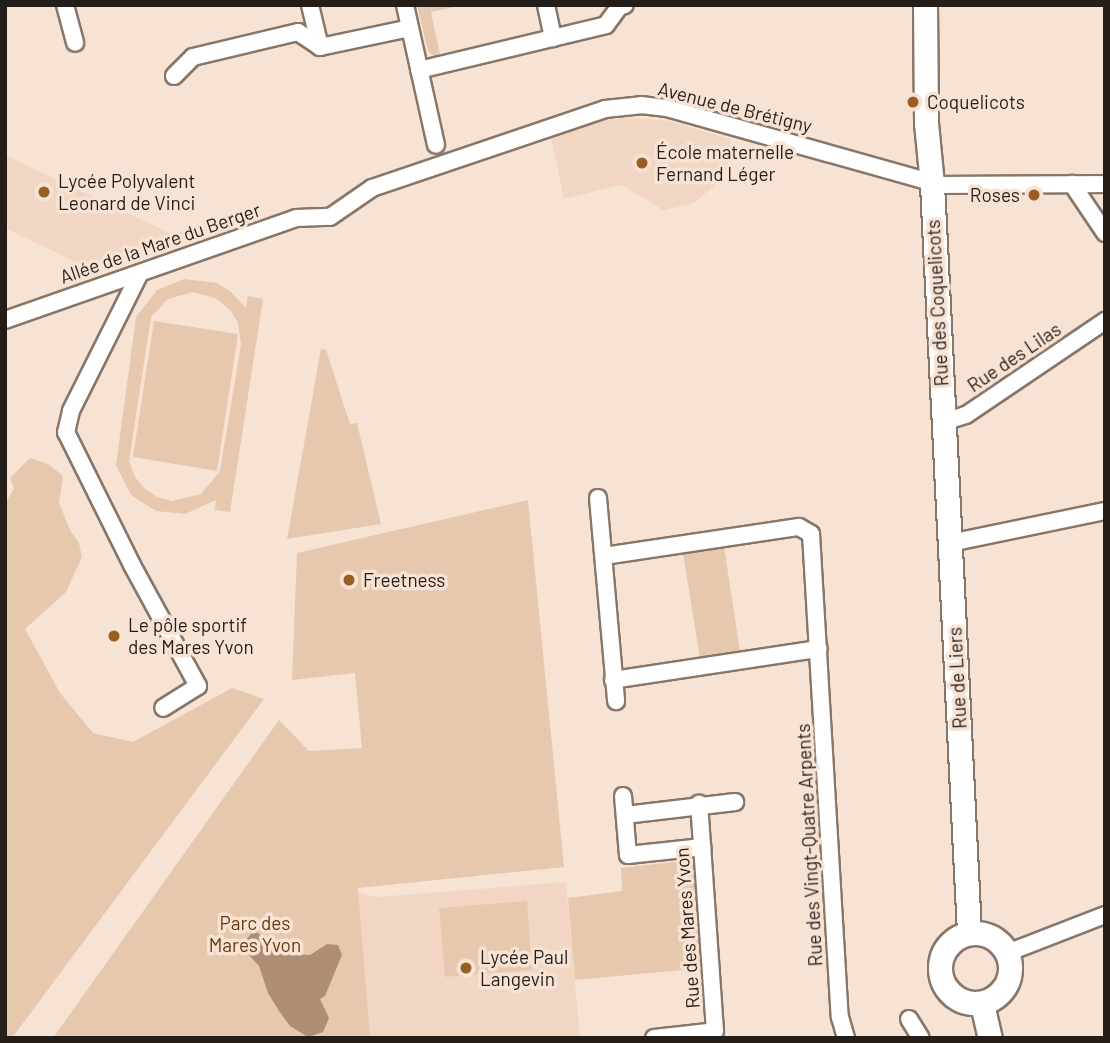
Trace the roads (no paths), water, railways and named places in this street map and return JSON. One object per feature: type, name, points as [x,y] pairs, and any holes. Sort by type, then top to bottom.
[{"type":"street","points":[[65,5],[75,43]]},
{"type":"street","points":[[310,5],[320,47]]},
{"type":"street","points":[[405,5],[436,145]]},
{"type":"street","points":[[545,5],[552,38]]},
{"type":"street","points":[[419,70],[606,25],[619,7],[625,5]]},
{"type":"street","name":"Rue des Coquelicots","points":[[925,5],[926,124],[932,184],[944,422]]},
{"type":"street","points":[[174,76],[193,57],[298,32],[320,47],[410,28]]},
{"type":"street","name":"Avenue de Brétigny","points":[[330,217],[372,188],[440,163],[593,111],[641,106],[685,112],[932,184],[1105,184]]},
{"type":"street","points":[[1072,184],[1105,233]]},
{"type":"street","name":"Allée de la Mare du Berger","points":[[5,320],[296,218],[330,217]]},
{"type":"street","points":[[140,273],[71,411],[66,432],[132,565],[198,686],[163,708]]},
{"type":"street","name":"Rue des Lilas","points":[[944,422],[966,415],[1105,321]]},
{"type":"street","name":"Rue de Liers","points":[[944,422],[970,933]]},
{"type":"street","points":[[598,498],[616,701]]},
{"type":"street","points":[[950,543],[1105,511]]},
{"type":"street","name":"Rue des Vingt-Quatre Arpents","points":[[604,556],[807,529],[813,540],[840,1017],[846,1038]]},
{"type":"street","points":[[614,680],[819,649]]},
{"type":"street","points":[[624,796],[628,855],[703,847]]},
{"type":"street","points":[[625,815],[699,804],[735,802]]},
{"type":"street","name":"Rue des Mares Yvon","points":[[654,1038],[715,1031],[699,804]]},
{"type":"street","points":[[1007,953],[1105,915]]},
{"type":"street","points":[[970,933],[988,935],[1007,953],[1011,965],[1004,990],[982,1003],[972,1004],[954,998],[942,982],[940,961],[951,942],[970,933]]},
{"type":"street","points":[[982,1003],[990,1038]]},
{"type":"street","points":[[909,1019],[921,1038]]},
{"type":"place","name":"Coquelicots","points":[[913,102]]},
{"type":"place","name":"École maternelle Fernand Léger","points":[[642,163]]},
{"type":"place","name":"Lycée Polyvalent Leonard de Vinci","points":[[44,192]]},
{"type":"place","name":"Roses","points":[[1034,195]]},
{"type":"place","name":"Freetness","points":[[349,580]]},
{"type":"place","name":"Le pôle sportif des Mares Yvon","points":[[114,636]]},
{"type":"place","name":"Lycée Paul Langevin","points":[[466,968]]},
{"type":"park label","name":"Parc des Mares Yvon","points":[[255,934]]}]
